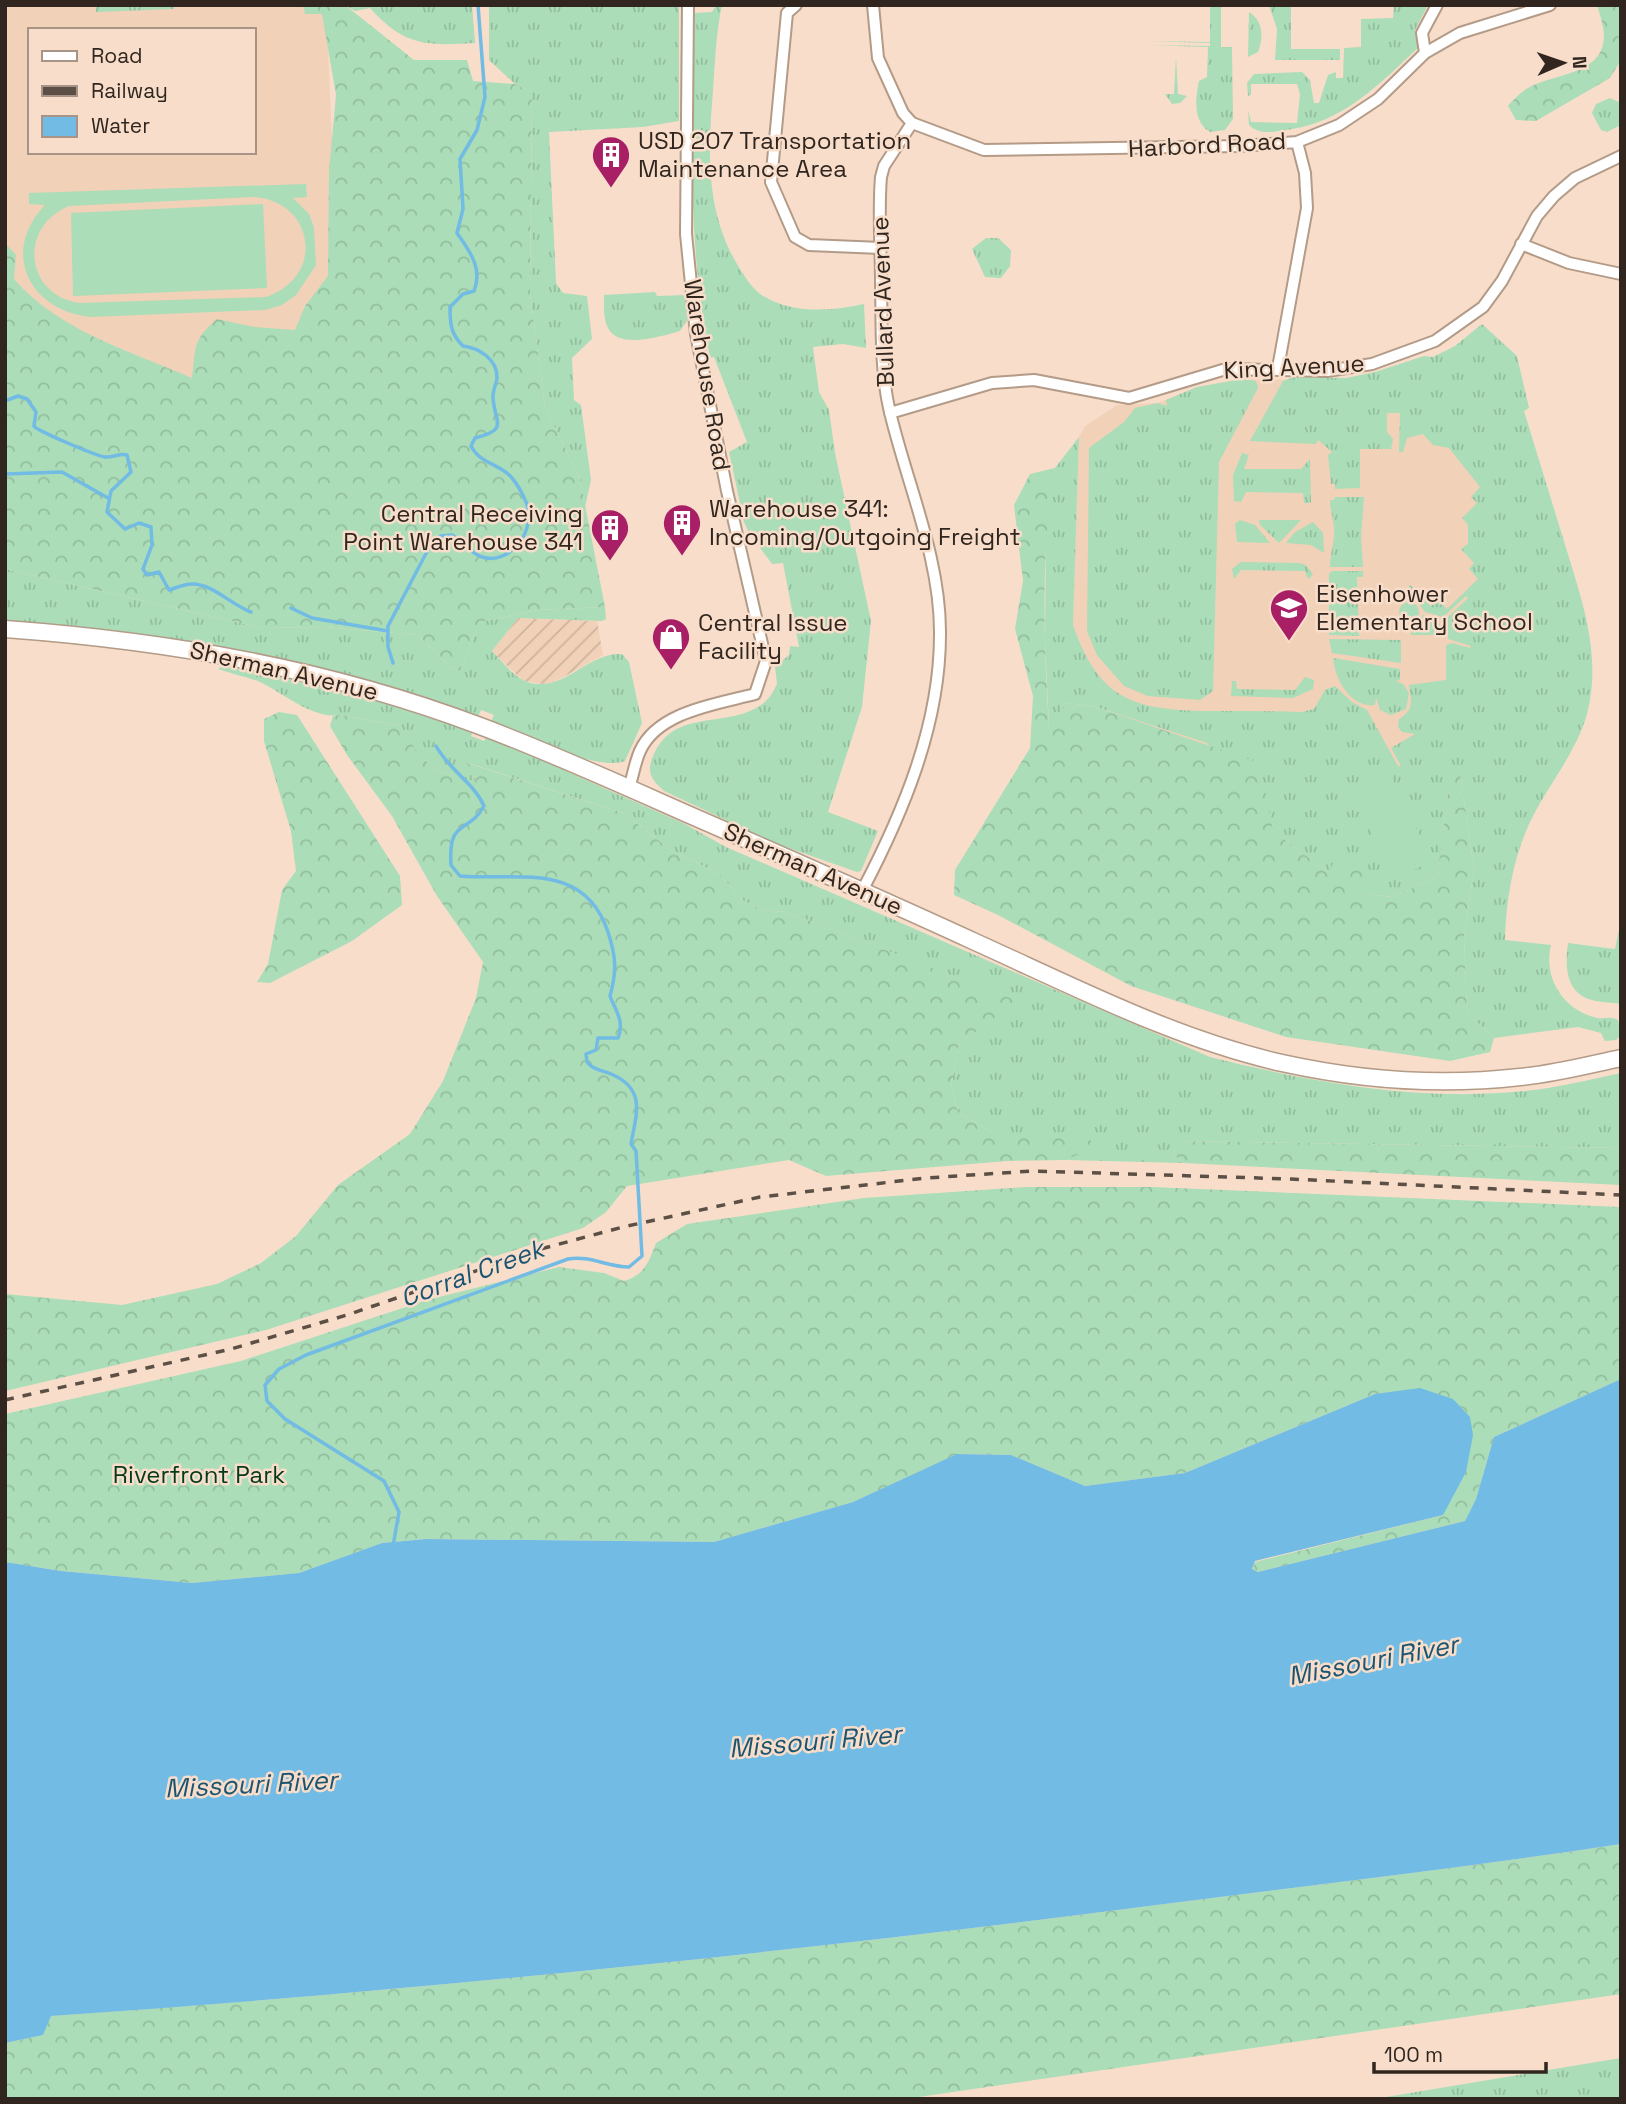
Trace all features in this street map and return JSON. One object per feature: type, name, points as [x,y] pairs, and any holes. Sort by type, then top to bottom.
[{"type":"street","name":"Warehouse Road","points":[[629,788],[640,750],[657,729],[692,710],[755,694],[766,662],[727,491],[696,334],[686,234],[688,5]]},
{"type":"street","points":[[796,5],[787,13],[771,182],[795,237],[808,246],[881,247]]},
{"type":"street","points":[[873,5],[878,58],[894,97],[912,123]]},
{"type":"street","points":[[1425,53],[1422,33],[1437,5]]},
{"type":"street","name":"Harbord Road","points":[[912,123],[984,150],[1108,150],[1297,142],[1339,125],[1378,99],[1425,53],[1485,23],[1550,5]]},
{"type":"street","name":"Bullard Avenue","points":[[862,891],[913,776],[929,721],[940,633],[934,583],[890,413],[882,367],[879,201],[884,166],[912,123]]},
{"type":"street","points":[[1278,368],[1307,208],[1305,173],[1297,142]]},
{"type":"street","name":"King Avenue","points":[[890,413],[992,383],[1034,380],[1129,398],[1226,369],[1349,369],[1372,365],[1435,341],[1483,307],[1537,216],[1554,196],[1575,178],[1621,156]]},
{"type":"street","points":[[1521,244],[1569,263],[1621,274]]},
{"type":"street","name":"Sherman Avenue","points":[[5,629],[164,645],[328,678],[461,719],[629,788],[1189,1035],[1283,1063],[1391,1079],[1446,1081],[1522,1077],[1621,1058]]},
{"type":"shaded area","points":[[5,5],[326,5],[339,292],[315,349],[183,400],[5,332]]},
{"type":"shaded area","name":"Eisenhower Elementary School","points":[[1242,379],[1345,381],[1523,479],[1443,881],[1130,727],[1087,689],[1073,625],[1079,437],[1085,426],[1117,405],[1158,403],[1197,387]]},
{"type":"shaded area","points":[[518,618],[597,621],[603,655],[549,685],[523,681],[492,651]]},
{"type":"green space","points":[[96,5],[174,5],[174,9],[96,12]]},
{"type":"green space","points":[[303,5],[345,5],[414,60],[467,60],[473,81],[515,84],[532,93],[530,293],[545,407],[580,479],[605,607],[538,610],[479,622],[460,671],[450,667],[418,635],[325,627],[262,628],[5,569],[5,243],[16,255],[14,279],[52,313],[120,349],[192,378],[196,346],[203,333],[217,319],[254,327],[295,330],[305,306],[328,276],[329,171],[336,95],[322,14],[305,14]]},
{"type":"green space","points":[[345,5],[472,5],[475,43],[443,44],[417,41],[394,30],[370,8],[355,11]]},
{"type":"green space","points":[[489,5],[679,5],[679,121],[643,127],[549,132],[556,283],[563,293],[587,296],[592,339],[572,358],[574,400],[581,405],[591,480],[585,507],[580,479],[545,407],[530,293],[532,93],[515,84],[489,60]]},
{"type":"green space","points":[[716,5],[722,5],[715,58],[710,160],[715,205],[729,248],[751,285],[761,295],[776,302],[813,310],[864,304],[866,348],[843,344],[813,347],[819,392],[829,410],[835,453],[871,621],[862,707],[828,812],[878,831],[861,871],[857,872],[777,844],[664,791],[655,783],[650,770],[654,754],[663,740],[675,730],[702,721],[747,712],[764,703],[777,684],[775,667],[789,655],[790,646],[799,647],[783,563],[772,564],[744,522],[729,452],[747,442],[714,357],[710,358],[697,272],[692,186],[695,13],[712,12]]},
{"type":"green space","points":[[1210,5],[1221,5],[1221,47],[1232,47],[1233,119],[1225,130],[1210,132],[1204,128],[1198,116],[1196,102],[1199,81],[1207,77],[1208,47],[1145,45],[1210,46],[1210,43],[1144,41],[1210,42]]},
{"type":"green space","points":[[1269,5],[1291,5],[1291,49],[1340,49],[1340,60],[1275,60],[1277,29]]},
{"type":"green space","points":[[1394,5],[1428,5],[1415,30],[1418,48],[1374,88],[1342,111],[1306,126],[1266,132],[1249,125],[1248,110],[1251,122],[1297,123],[1300,94],[1297,84],[1251,84],[1251,95],[1248,96],[1247,83],[1254,74],[1302,72],[1310,80],[1314,103],[1319,103],[1328,75],[1336,72],[1336,78],[1343,78],[1344,48],[1361,47],[1361,19],[1393,18]]},
{"type":"green space","points":[[1597,5],[1621,5],[1621,60],[1610,78],[1536,121],[1516,120],[1508,106],[1528,88],[1580,69],[1597,57],[1604,37]]},
{"type":"green space","points":[[1249,12],[1260,24],[1261,40],[1258,52],[1248,57]]},
{"type":"green space","points":[[1176,57],[1178,94],[1187,96],[1180,103],[1172,104],[1165,94],[1174,94]]},
{"type":"green space","points":[[1610,98],[1621,103],[1621,125],[1607,132],[1601,130],[1592,113],[1596,104]]},
{"type":"green space","points":[[306,184],[307,197],[293,198],[309,214],[314,228],[316,265],[296,295],[282,305],[265,310],[90,317],[69,312],[51,303],[37,291],[28,276],[23,259],[24,241],[32,223],[45,205],[29,204],[29,193]],"holes":[[[252,197],[273,201],[289,211],[300,225],[305,241],[305,257],[298,273],[285,287],[266,297],[79,303],[61,297],[47,287],[39,274],[35,259],[41,229],[53,216],[69,206]]]},
{"type":"green space","points":[[263,204],[267,288],[73,296],[71,213]]},
{"type":"green space","points":[[986,238],[998,238],[1011,250],[1010,266],[1001,278],[985,277],[972,249]]},
{"type":"green space","points":[[655,292],[657,296],[686,295],[689,317],[680,331],[641,340],[614,335],[605,320],[604,295]]},
{"type":"green space","points":[[1482,324],[1517,356],[1529,408],[1524,411],[1582,603],[1591,647],[1592,669],[1591,691],[1582,728],[1569,756],[1530,822],[1519,850],[1509,895],[1505,940],[1551,945],[1550,969],[1558,991],[1574,1008],[1585,1014],[1618,1020],[1621,1035],[1616,1040],[1605,1041],[1601,1033],[1578,1027],[1494,1038],[1467,1013],[1464,937],[1474,869],[1460,773],[1449,787],[1437,877],[1393,897],[1365,894],[1330,874],[1273,831],[1207,743],[1093,706],[1067,703],[1049,729],[1045,640],[1046,521],[1055,468],[1079,437],[1073,625],[1083,650],[1108,685],[1123,696],[1161,708],[1302,712],[1314,709],[1325,690],[1335,686],[1352,702],[1367,710],[1398,766],[1401,766],[1391,748],[1415,734],[1402,732],[1398,727],[1399,719],[1410,708],[1409,685],[1446,680],[1446,645],[1452,643],[1470,648],[1471,646],[1448,639],[1448,617],[1468,598],[1466,596],[1443,617],[1425,612],[1416,600],[1402,598],[1397,589],[1406,589],[1410,585],[1431,606],[1438,600],[1447,609],[1478,579],[1469,569],[1474,563],[1461,549],[1468,544],[1468,524],[1462,518],[1477,503],[1471,497],[1480,487],[1449,448],[1433,445],[1423,434],[1407,438],[1403,452],[1399,452],[1400,413],[1387,413],[1387,432],[1393,439],[1391,449],[1360,449],[1360,488],[1335,489],[1335,484],[1331,484],[1328,455],[1332,452],[1318,440],[1316,444],[1250,441],[1283,381],[1294,377],[1346,378],[1424,356],[1433,357],[1455,346]]},
{"type":"green space","points":[[1242,379],[1256,381],[1258,388],[1219,462],[1213,691],[1200,700],[1148,696],[1124,686],[1097,655],[1087,631],[1089,448],[1124,422],[1135,408],[1158,403],[1167,406],[1166,400],[1197,387]]},
{"type":"green space","points":[[1242,453],[1249,455],[1244,469],[1301,469],[1310,459],[1311,503],[1304,503],[1303,493],[1246,492],[1241,502],[1234,501],[1233,475]]},
{"type":"green space","points":[[1055,468],[1045,565],[1049,728],[1067,703],[1093,706],[1260,763],[1273,831],[1329,873],[1333,863],[1361,870],[1365,894],[1393,897],[1437,877],[1449,787],[1452,776],[1460,773],[1474,869],[1464,937],[1467,1013],[1494,1038],[1490,1052],[1450,1061],[1286,1037],[1131,986],[998,915],[954,895],[955,870],[1030,748],[1033,696],[1015,629],[1023,581],[1014,505],[1030,474]]},
{"type":"green space","points":[[1335,497],[1364,497],[1361,537],[1363,567],[1330,567],[1334,529],[1330,500]]},
{"type":"green space","points":[[1240,520],[1255,525],[1270,543],[1237,542],[1235,524]]},
{"type":"green space","points":[[1259,520],[1301,520],[1279,543],[1260,525]]},
{"type":"green space","points":[[1313,522],[1323,533],[1324,553],[1311,545],[1286,543],[1295,532]]},
{"type":"green space","points":[[1241,562],[1299,563],[1306,565],[1313,575],[1308,579],[1305,571],[1241,570],[1234,579],[1232,569]]},
{"type":"green space","points":[[5,569],[262,628],[325,627],[418,635],[450,667],[460,671],[479,622],[538,610],[605,607],[606,619],[602,621],[518,618],[492,651],[516,675],[525,681],[538,684],[562,679],[597,659],[622,654],[629,662],[642,723],[625,761],[596,761],[558,750],[491,721],[494,715],[481,710],[478,717],[362,680],[304,666],[186,642],[5,621]]},
{"type":"green space","points":[[1332,571],[1363,571],[1363,577],[1357,577],[1359,636],[1329,635],[1329,574]]},
{"type":"green space","points":[[1405,602],[1413,602],[1419,612],[1413,622],[1405,622],[1399,616],[1399,608]]},
{"type":"green space","points":[[1423,615],[1438,620],[1444,635],[1411,635],[1412,627]]},
{"type":"green space","points":[[1329,639],[1401,640],[1401,663],[1332,653]]},
{"type":"green space","points":[[1333,658],[1400,669],[1400,680],[1395,681],[1403,684],[1409,693],[1406,709],[1391,715],[1380,710],[1376,697],[1375,705],[1358,702],[1341,683]]},
{"type":"green space","points":[[227,662],[384,701],[473,731],[471,736],[484,741],[487,736],[685,824],[726,847],[1210,1057],[1293,1076],[1420,1093],[1506,1093],[1548,1088],[1621,1073],[1621,1148],[1177,1141],[1174,1154],[1182,1163],[1066,1160],[1095,1145],[993,1133],[958,1112],[951,1087],[959,1044],[1017,1001],[787,912],[761,910],[744,901],[719,874],[671,850],[623,813],[468,763],[477,782],[450,775],[423,758],[401,726],[309,710],[260,682],[218,669]]},
{"type":"green space","points":[[1305,677],[1314,680],[1313,689],[1293,698],[1231,696],[1232,681],[1236,681],[1237,689],[1295,690]]},
{"type":"green space","points":[[279,712],[297,715],[400,876],[402,905],[352,941],[270,983],[257,982],[268,964],[282,890],[296,871],[291,831],[264,741],[264,719]]},
{"type":"green space","points":[[333,716],[401,726],[423,758],[450,775],[477,781],[467,763],[623,813],[671,850],[719,874],[744,901],[761,910],[787,912],[1018,1001],[959,1044],[951,1087],[958,1112],[993,1133],[1087,1137],[1096,1146],[1066,1160],[1007,1161],[826,1176],[789,1160],[627,1186],[606,1212],[583,1228],[266,1330],[5,1391],[5,1294],[122,1305],[217,1284],[261,1263],[296,1236],[338,1185],[410,1134],[443,1081],[476,998],[483,962],[437,896],[392,816],[347,755],[330,726]]},
{"type":"green space","points":[[1390,775],[1432,861],[1394,880],[1352,794]]},
{"type":"green space","points":[[1621,919],[1621,1004],[1595,1001],[1583,996],[1572,985],[1567,969],[1568,943],[1615,949]]},
{"type":"green space","points":[[1176,1141],[1621,1148],[1621,1185],[1182,1163],[1174,1154]]},
{"type":"green space","name":"Riverfront Park","points":[[1026,1187],[1152,1187],[1621,1207],[1621,1379],[1494,1437],[1476,1499],[1465,1521],[1258,1572],[1252,1569],[1255,1562],[1443,1515],[1375,1394],[1185,1473],[1085,1486],[1011,1455],[958,1454],[853,1502],[714,1542],[426,1539],[382,1543],[299,1573],[192,1583],[61,1571],[5,1562],[5,1414],[241,1361],[427,1300],[559,1267],[604,1273],[624,1281],[645,1267],[656,1243],[687,1224],[864,1198]]},
{"type":"green space","points":[[1621,1844],[1621,1994],[905,2099],[5,2099],[5,2043],[43,2035],[50,2016],[335,1994],[762,1952],[1350,1881]]},
{"type":"green space","points":[[1621,2058],[1621,2099],[1374,2099]]},
{"type":"water","name":"Missouri River","points":[[1621,1379],[1621,1844],[1350,1881],[762,1952],[336,1994],[51,2016],[43,2035],[5,2043],[5,1562],[61,1571],[192,1583],[299,1573],[382,1543],[426,1539],[714,1542],[853,1502],[957,1454],[1011,1455],[1085,1486],[1185,1473],[1375,1394],[1420,1388],[1453,1399],[1470,1417],[1473,1435],[1466,1472],[1443,1515],[1255,1561],[1252,1569],[1258,1572],[1465,1521],[1476,1499],[1494,1437]]},
{"type":"waterway","name":"Corral Creek","points":[[393,663],[388,647],[388,626],[432,542],[441,536],[452,535],[478,555],[492,558],[511,551],[525,534],[528,523],[526,502],[514,481],[507,473],[480,457],[471,446],[475,438],[492,432],[498,424],[493,395],[497,380],[496,371],[486,356],[459,342],[450,319],[450,307],[463,294],[474,291],[477,275],[474,260],[457,233],[463,209],[460,159],[477,130],[485,97],[478,5]]},
{"type":"waterway","points":[[5,401],[18,396],[27,399],[36,412],[34,426],[56,438],[105,457],[127,455],[131,472],[111,491],[107,512],[125,529],[139,523],[151,527],[152,545],[143,569],[147,575],[159,572],[169,590],[188,584],[206,587],[251,612]]},
{"type":"waterway","points":[[5,474],[62,472],[108,498]]},
{"type":"waterway","points":[[291,608],[312,618],[388,631]]},
{"type":"waterway","name":"Corral Creek","points":[[393,1546],[399,1512],[384,1481],[285,1419],[267,1401],[265,1385],[279,1369],[306,1355],[568,1259],[629,1267],[642,1256],[636,1151],[631,1144],[636,1113],[634,1095],[622,1080],[589,1065],[586,1054],[596,1050],[598,1038],[618,1038],[620,1032],[618,1016],[610,996],[615,964],[608,932],[597,909],[583,894],[566,884],[526,877],[460,876],[451,865],[453,840],[460,828],[472,821],[484,806],[475,791],[436,746]]},
{"type":"railway","points":[[5,1400],[231,1349],[347,1315],[537,1250],[623,1227],[760,1197],[926,1178],[1033,1171],[1291,1179],[1621,1195]]},
{"type":"place","name":"USD 207 Transportation Maintenance Area","points":[[611,189]]},
{"type":"place","name":"Warehouse 341: Incoming/Outgoing Freight","points":[[682,557]]},
{"type":"place","name":"Central Receiving Point Warehouse 341","points":[[610,562]]},
{"type":"place","name":"Eisenhower Elementary School","points":[[1289,642]]},
{"type":"place","name":"Central Issue Facility","points":[[671,671]]}]
